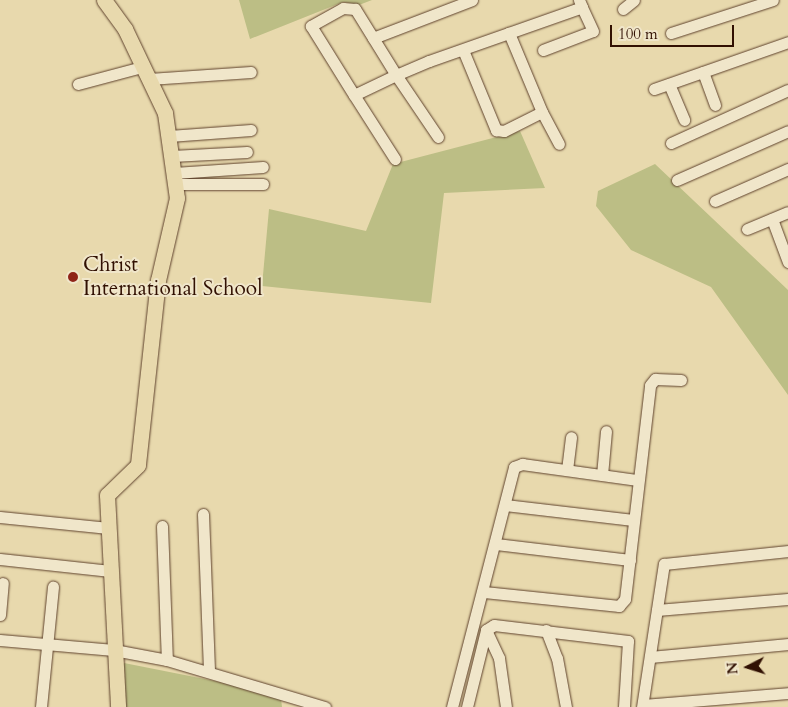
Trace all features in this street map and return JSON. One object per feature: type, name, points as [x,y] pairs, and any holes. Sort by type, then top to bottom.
[{"type":"main road","points":[[104,0],[125,29],[165,113],[178,198],[158,280],[138,465],[107,495],[118,707]]},
{"type":"street","points":[[373,38],[472,0]]},
{"type":"street","points":[[623,9],[634,0]]},
{"type":"street","points":[[671,33],[773,0]]},
{"type":"street","points":[[354,95],[396,75],[509,33],[580,3],[593,31],[543,50]]},
{"type":"street","points":[[395,159],[311,26],[350,7],[373,38],[438,137]]},
{"type":"street","points":[[509,33],[542,112],[558,144]]},
{"type":"street","points":[[654,89],[788,42]]},
{"type":"street","points":[[463,50],[496,130],[504,131],[542,112]]},
{"type":"street","points":[[78,84],[145,73],[251,72]]},
{"type":"street","points":[[703,72],[715,105]]},
{"type":"street","points":[[669,84],[684,120]]},
{"type":"street","points":[[671,143],[788,90]]},
{"type":"street","points":[[169,136],[251,130]]},
{"type":"street","points":[[677,180],[788,131]]},
{"type":"street","points":[[172,156],[247,152]]},
{"type":"street","points":[[175,178],[263,167]]},
{"type":"street","points":[[715,202],[788,169]]},
{"type":"street","points":[[175,178],[263,184]]},
{"type":"street","points":[[747,229],[788,212]]},
{"type":"street","points":[[772,219],[788,262]]},
{"type":"street","points":[[484,592],[619,606],[625,599],[650,382],[681,380]]},
{"type":"street","points":[[602,475],[606,431]]},
{"type":"street","points":[[567,470],[571,437]]},
{"type":"street","points":[[452,707],[484,592],[514,467],[522,464],[638,480]]},
{"type":"street","points":[[505,505],[633,520]]},
{"type":"street","points":[[203,514],[209,670]]},
{"type":"street","points":[[0,517],[108,528]]},
{"type":"street","points":[[162,526],[167,660]]},
{"type":"street","points":[[496,544],[630,560]]},
{"type":"street","points":[[788,551],[666,562],[643,706],[788,692]]},
{"type":"street","points":[[0,559],[110,572]]},
{"type":"street","points":[[0,615],[3,583]]},
{"type":"street","points":[[40,707],[53,587]]},
{"type":"street","points":[[658,610],[788,598]]},
{"type":"street","points":[[467,707],[486,630],[494,625],[628,641],[624,707]]},
{"type":"street","points":[[486,630],[498,658],[506,707]]},
{"type":"street","points":[[546,630],[558,658],[566,707]]},
{"type":"street","points":[[0,640],[114,650],[167,660],[209,670],[325,707]]},
{"type":"street","points":[[650,657],[788,644]]},
{"type":"green space","points":[[239,0],[372,0],[359,5],[343,2],[250,39]]},
{"type":"green space","points":[[520,131],[545,188],[444,193],[431,303],[262,286],[269,209],[366,231],[393,164]]},
{"type":"green space","points":[[655,164],[788,290],[788,395],[711,287],[631,250],[596,206],[598,191]]},
{"type":"green space","points":[[119,662],[235,685],[281,699],[282,707],[123,707]]},
{"type":"place","name":"Christ International School","points":[[73,277]]}]
